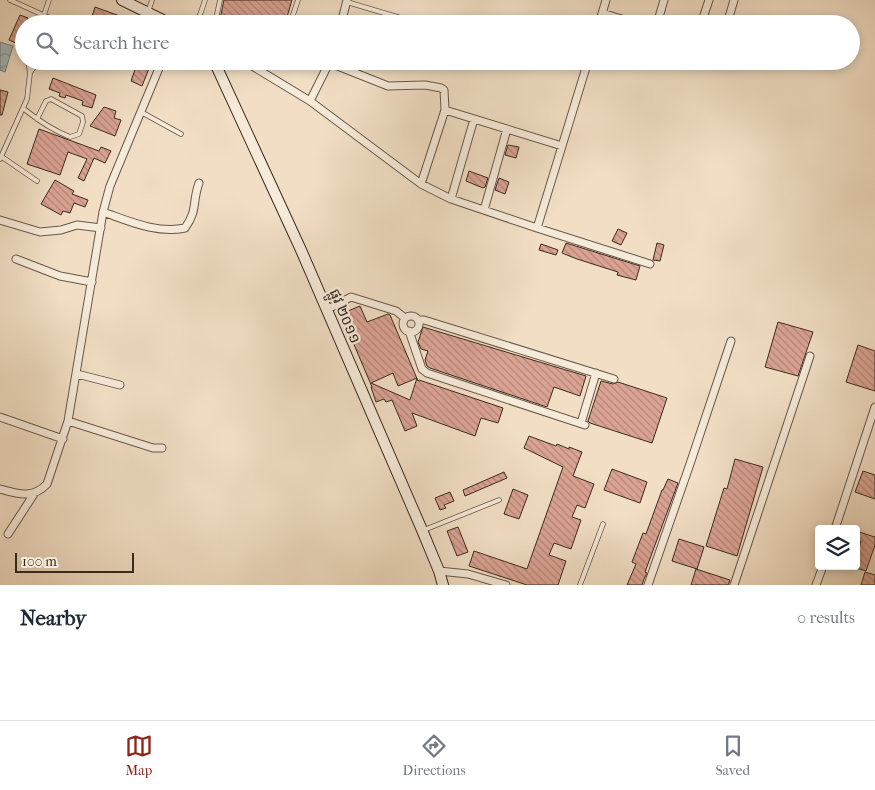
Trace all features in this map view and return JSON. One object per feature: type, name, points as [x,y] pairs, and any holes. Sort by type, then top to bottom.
[{"type":"main road","points":[[122,0],[152,15]]},
{"type":"main road","name":"ផ្លូវ ២០១១","points":[[218,70],[301,250],[422,530],[439,571],[442,585]]},
{"type":"street","points":[[601,15],[606,0]]},
{"type":"street","points":[[660,15],[664,0]]},
{"type":"street","points":[[704,15],[709,0]]},
{"type":"street","points":[[730,15],[734,0]]},
{"type":"street","points":[[343,15],[347,1]]},
{"type":"street","points":[[602,12],[611,15]]},
{"type":"street","points":[[8,534],[34,494],[47,484],[63,439],[68,421],[103,212],[110,186],[158,70]]},
{"type":"street","points":[[259,70],[310,101],[421,184],[451,199],[650,264]]},
{"type":"street","points":[[310,101],[326,70]]},
{"type":"street","points":[[349,70],[388,86],[416,84],[441,88],[444,92],[444,110],[421,184]]},
{"type":"street","points":[[537,228],[585,70]]},
{"type":"street","points":[[444,110],[562,146]]},
{"type":"street","points":[[451,199],[474,119]]},
{"type":"street","points":[[484,210],[507,129]]},
{"type":"street","points":[[103,212],[146,227],[174,231],[185,228],[192,217],[195,206],[194,197],[199,183]]},
{"type":"street","points":[[0,220],[40,232],[61,230],[77,225],[101,228]]},
{"type":"street","points":[[16,259],[60,276],[92,282]]},
{"type":"street","points":[[326,310],[351,297],[396,311],[405,318]]},
{"type":"street","points":[[405,318],[412,316],[418,320],[424,320],[614,379]]},
{"type":"street","points":[[405,318],[404,326],[409,331],[422,369],[427,373],[583,424],[596,373]]},
{"type":"street","points":[[409,331],[416,330],[419,326],[418,320]]},
{"type":"street","points":[[648,585],[731,341]]},
{"type":"street","points":[[734,585],[810,356]]},
{"type":"street","points":[[76,374],[120,385]]},
{"type":"street","points":[[836,525],[875,407]]},
{"type":"street","points":[[0,417],[63,439]]},
{"type":"street","points":[[68,421],[153,448],[162,448]]},
{"type":"street","points":[[0,489],[15,493],[34,494]]},
{"type":"street","points":[[816,585],[822,570]]},
{"type":"street","points":[[439,571],[468,574],[506,585]]},
{"type":"lane","points":[[10,0],[44,15],[49,0]]},
{"type":"lane","points":[[148,13],[152,0]]},
{"type":"lane","points":[[200,15],[205,0]]},
{"type":"lane","points":[[217,15],[220,0]]},
{"type":"lane","points":[[293,15],[298,0]]},
{"type":"lane","points":[[347,1],[392,15]]},
{"type":"lane","points":[[30,70],[29,91],[24,109],[1,158],[37,181]]},
{"type":"lane","points":[[24,109],[37,119],[54,131],[70,137],[79,134],[83,122],[82,116],[78,113],[51,99],[46,101],[37,119]]},
{"type":"lane","points":[[140,112],[181,134]]},
{"type":"lane","points":[[422,530],[499,500]]},
{"type":"lane","points":[[580,585],[603,524]]},
{"type":"water","points":[[0,42],[13,46],[5,72],[0,70]]},
{"type":"building","points":[[224,0],[292,0],[288,15],[221,15]]},
{"type":"building","points":[[95,7],[117,15],[93,15]]},
{"type":"building","points":[[15,26],[15,43],[9,40]]},
{"type":"building","points":[[135,70],[148,70],[142,86],[131,81]]},
{"type":"building","points":[[53,78],[96,95],[92,108],[82,105],[83,101],[66,95],[65,98],[59,96],[60,93],[49,89]]},
{"type":"building","points":[[0,90],[8,92],[2,115],[0,115]]},
{"type":"building","points":[[104,107],[116,111],[114,118],[121,120],[115,136],[90,126]]},
{"type":"building","points":[[39,129],[99,151],[101,147],[111,151],[105,163],[94,158],[84,181],[78,178],[87,159],[68,152],[60,175],[27,164]]},
{"type":"building","points":[[508,145],[519,147],[516,158],[505,155]]},
{"type":"building","points":[[469,171],[488,178],[485,187],[483,188],[466,181]]},
{"type":"building","points":[[499,178],[509,182],[505,194],[495,190]]},
{"type":"building","points":[[55,180],[74,191],[72,194],[88,200],[85,207],[74,203],[70,213],[63,211],[61,215],[41,204]]},
{"type":"building","points":[[618,229],[627,233],[621,245],[612,241]]},
{"type":"building","points":[[566,243],[640,266],[636,280],[617,275],[618,272],[562,253]]},
{"type":"building","points":[[657,243],[664,245],[660,261],[653,260]]},
{"type":"building","points":[[541,244],[558,250],[556,255],[539,250]]},
{"type":"building","points":[[346,305],[348,311],[360,306],[367,322],[388,314],[390,315],[417,378],[418,381],[503,408],[498,423],[481,418],[475,436],[412,413],[417,426],[405,431],[392,400],[386,402],[384,399],[376,402],[372,387],[339,309]],"holes":[[[393,373],[398,386],[417,378],[410,400],[371,383]]]},
{"type":"building","points":[[778,322],[813,332],[798,376],[765,367]]},
{"type":"building","points":[[423,327],[586,376],[580,396],[554,387],[547,407],[430,368],[425,360],[428,351],[421,349],[418,342]]},
{"type":"building","points":[[858,345],[875,351],[875,391],[846,382]]},
{"type":"building","points":[[601,381],[613,384],[618,382],[667,398],[652,443],[588,421]]},
{"type":"building","points":[[529,436],[556,446],[557,444],[582,452],[573,476],[594,484],[585,508],[577,505],[572,517],[581,520],[571,549],[554,543],[549,555],[566,561],[558,585],[527,585],[469,566],[474,551],[527,569],[563,467],[524,448]]},
{"type":"building","points":[[735,459],[763,467],[737,556],[706,546],[724,488],[727,489]]},
{"type":"building","points":[[612,469],[647,482],[640,503],[604,490]]},
{"type":"building","points":[[863,471],[875,475],[875,499],[855,492]]},
{"type":"building","points":[[504,472],[507,478],[465,496],[463,490]]},
{"type":"building","points":[[668,479],[678,483],[645,572],[647,573],[642,585],[627,585],[636,564],[632,562],[643,533],[646,534]]},
{"type":"building","points":[[513,489],[528,495],[519,519],[504,514]]},
{"type":"building","points":[[450,492],[454,501],[444,505],[446,508],[440,510],[435,498]]},
{"type":"building","points":[[458,527],[468,552],[457,556],[447,531]]},
{"type":"building","points":[[860,532],[875,537],[875,545],[866,571],[860,569]]},
{"type":"building","points":[[679,539],[704,547],[697,569],[672,561]]},
{"type":"building","points":[[696,569],[730,580],[728,585],[691,585]]},
{"type":"building","points":[[865,572],[875,575],[875,585],[861,585]]}]
